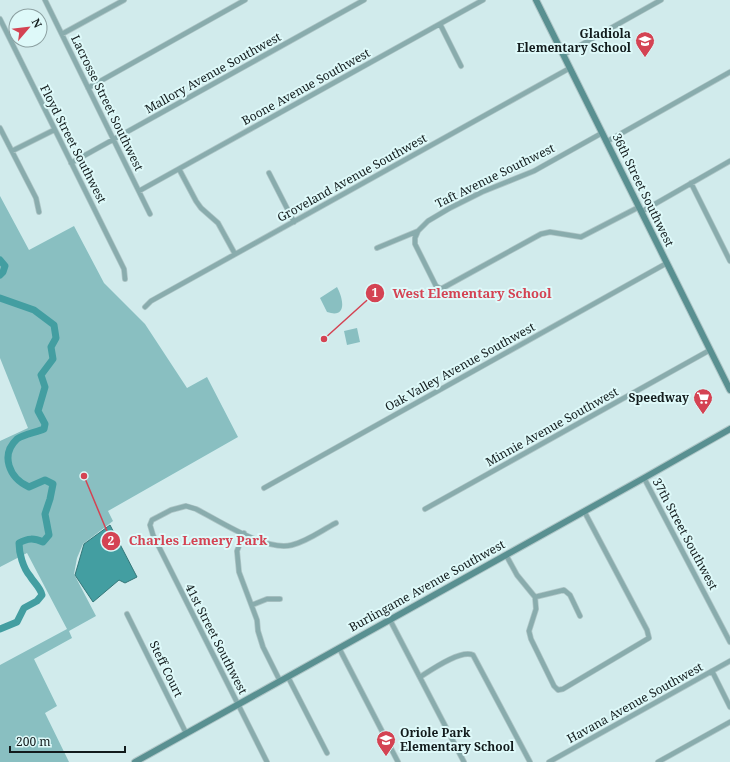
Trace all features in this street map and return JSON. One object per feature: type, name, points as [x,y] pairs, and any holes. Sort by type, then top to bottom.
[{"type":"street","name":"Lacrosse Street Southwest","points":[[45,0],[150,214]]},
{"type":"street","points":[[62,34],[124,0]]},
{"type":"street","points":[[88,88],[246,0]]},
{"type":"street","name":"Mallory Avenue Southwest","points":[[71,163],[364,0]]},
{"type":"street","name":"Boone Avenue Southwest","points":[[139,192],[483,0]]},
{"type":"street","name":"36th Street Southwest","points":[[536,0],[730,390]]},
{"type":"street","points":[[563,55],[661,0]]},
{"type":"street","name":"Floyd Street Southwest","points":[[0,19],[124,269],[125,279]]},
{"type":"street","points":[[440,24],[461,66]]},
{"type":"street","name":"Groveland Avenue Southwest","points":[[145,307],[151,301],[570,68]]},
{"type":"street","points":[[606,142],[730,72]]},
{"type":"street","points":[[0,128],[36,198],[40,212]]},
{"type":"street","points":[[12,151],[54,130]]},
{"type":"street","name":"Taft Avenue Southwest","points":[[377,248],[418,231],[428,221],[450,208],[482,192],[534,171],[602,133]]},
{"type":"street","points":[[418,231],[415,238],[415,244],[439,288],[446,287],[541,234],[550,232],[581,237],[691,183],[730,161]]},
{"type":"street","points":[[179,169],[196,201],[218,223],[235,254]]},
{"type":"street","points":[[269,173],[294,222]]},
{"type":"street","points":[[691,183],[730,261]]},
{"type":"street","name":"Oak Valley Avenue Southwest","points":[[264,488],[667,263]]},
{"type":"street","name":"Minnie Avenue Southwest","points":[[426,509],[710,350]]},
{"type":"street","name":"Burlingame Avenue Southwest","points":[[135,762],[730,429]]},
{"type":"street","name":"37th Street Southwest","points":[[644,478],[730,642]]},
{"type":"street","name":"41st Street Southwest","points":[[244,533],[196,509],[186,506],[171,510],[152,520],[150,524],[153,535],[267,762]]},
{"type":"street","points":[[506,555],[516,575],[535,597],[536,609],[529,631],[531,639],[544,667],[558,690],[563,689],[649,638],[647,630],[584,512]]},
{"type":"street","points":[[280,681],[263,647],[252,605],[239,572],[237,551],[244,533],[266,543],[284,546],[301,542],[336,523]]},
{"type":"street","points":[[535,597],[561,590],[566,591],[570,595],[580,616]]},
{"type":"street","points":[[252,605],[268,599],[280,599]]},
{"type":"street","name":"Steff Court","points":[[127,614],[186,733]]},
{"type":"street","points":[[390,620],[464,762]]},
{"type":"street","points":[[339,648],[398,762]]},
{"type":"street","points":[[420,677],[459,655],[469,653],[473,655],[530,762]]},
{"type":"street","name":"Havana Avenue Southwest","points":[[549,762],[730,661]]},
{"type":"street","points":[[712,671],[730,706]]},
{"type":"street","points":[[288,677],[327,753]]},
{"type":"street","points":[[658,762],[730,722]]},
{"type":"shaded area","points":[[0,196],[29,250],[74,226],[104,283],[145,324],[187,388],[207,377],[238,437],[108,511],[113,521],[83,544],[77,558],[74,574],[96,616],[69,631],[72,638],[34,659],[57,706],[45,713],[69,762],[0,762],[0,665],[67,629],[27,553],[0,567],[0,441],[28,428],[0,358]]},
{"type":"shaded area","points":[[337,287],[342,302],[341,310],[338,313],[327,312],[320,298]]},
{"type":"shaded area","points":[[357,328],[360,342],[347,345],[344,331]]},
{"type":"shaded area","points":[[110,525],[137,577],[125,583],[119,580],[93,602],[75,575],[84,544]]},
{"type":"waterway","points":[[0,260],[5,266],[0,275]]},
{"type":"waterway","points":[[0,298],[34,310],[54,325],[56,338],[51,347],[53,359],[41,375],[45,387],[38,411],[45,424],[44,429],[17,439],[12,445],[8,459],[9,466],[16,478],[29,487],[45,480],[53,484],[45,514],[49,535],[43,542],[31,539],[19,543],[23,565],[42,595],[37,601],[24,608],[17,622],[0,629]]},
{"type":"place","name":"Gladiola Elementary School","points":[[645,58]]},
{"type":"place","name":"West Elementary School","points":[[324,339]]},
{"type":"place","name":"Speedway","points":[[703,415]]},
{"type":"place","name":"Charles Lemery Park","points":[[84,476]]},
{"type":"place","name":"Oriole Park Elementary School","points":[[386,757]]}]
